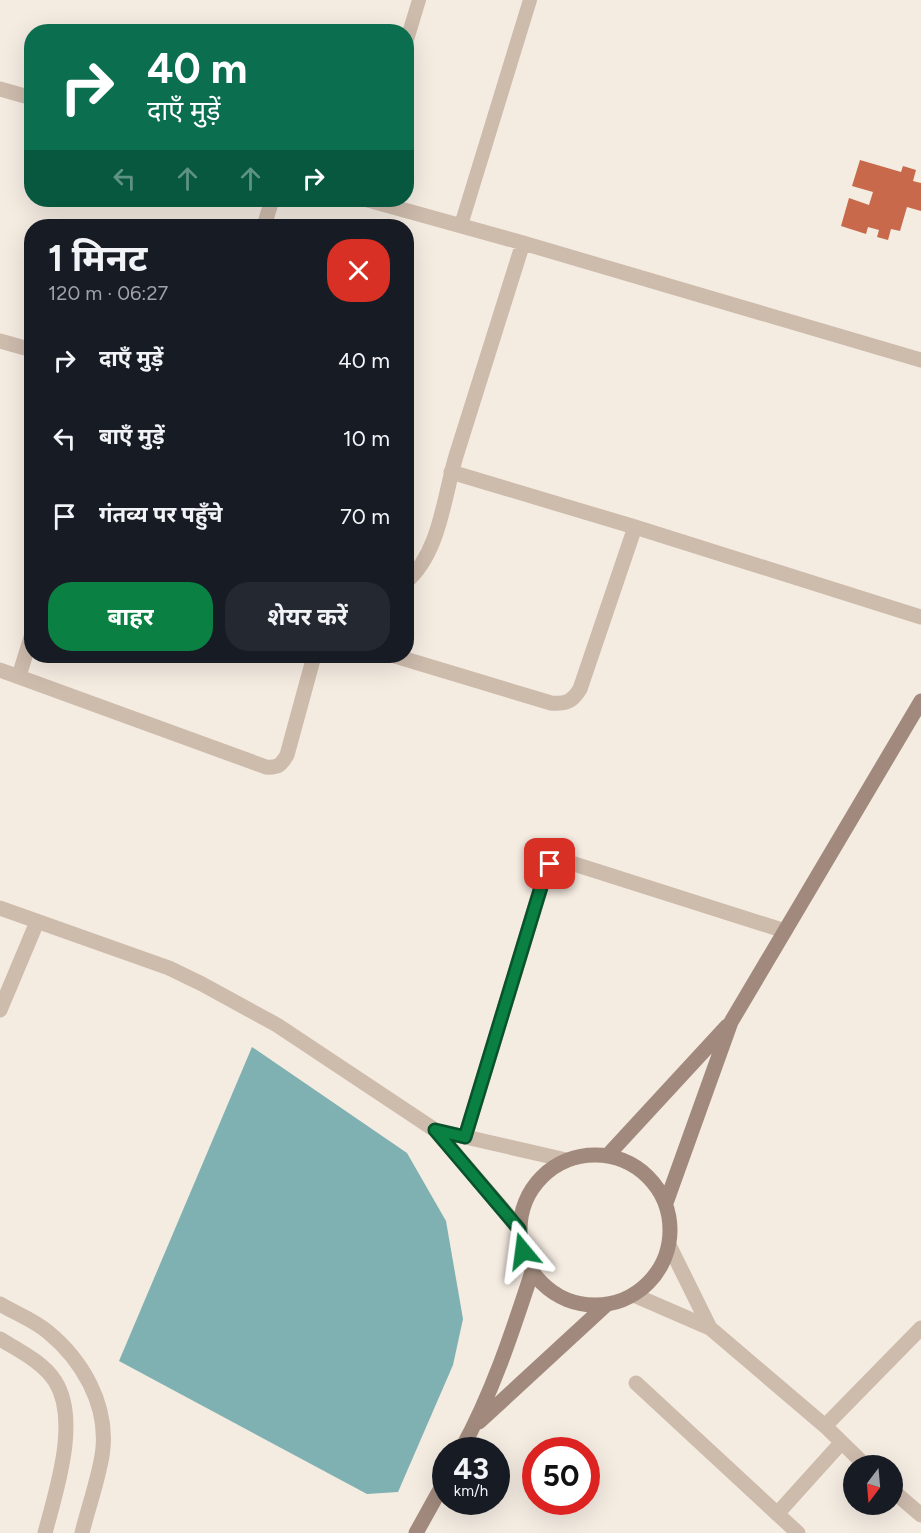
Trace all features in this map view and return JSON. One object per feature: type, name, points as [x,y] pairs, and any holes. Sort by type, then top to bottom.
[{"type":"main road","points":[[666,1203],[731,1022],[921,701]]},
{"type":"main road","points":[[607,1156],[731,1022]]},
{"type":"main road","points":[[586,1155],[607,1156],[632,1164],[652,1180],[666,1203],[671,1224],[669,1245],[663,1265],[651,1282],[620,1302],[606,1305],[584,1305],[564,1299],[546,1287],[532,1272],[523,1251],[519,1229],[523,1207],[532,1188],[548,1171],[566,1160],[586,1155]]},
{"type":"main road","points":[[469,1437],[511,1337],[532,1272]]},
{"type":"main road","points":[[475,1426],[606,1305]]},
{"type":"main road","points":[[416,1533],[432,1504]]},
{"type":"street","points":[[0,89],[24,96]]},
{"type":"street","points":[[394,207],[921,360]]},
{"type":"street","points":[[414,571],[425,557],[439,522],[451,472],[524,243]]},
{"type":"street","points":[[0,341],[24,348]]},
{"type":"street","points":[[451,472],[921,617]]},
{"type":"street","points":[[414,662],[551,703],[565,704],[574,699],[580,689],[635,527]]},
{"type":"street","points":[[19,676],[24,660]]},
{"type":"street","points":[[0,670],[266,767],[275,768],[281,765],[287,755],[312,663]]},
{"type":"street","points":[[465,1137],[545,874],[550,864],[558,860],[568,862],[784,931]]},
{"type":"street","points":[[0,908],[134,954],[202,984],[277,1025],[435,1130],[519,1229]]},
{"type":"street","points":[[0,1010],[37,922]]},
{"type":"street","points":[[435,1130],[566,1160]]},
{"type":"street","points":[[669,1245],[710,1329]]},
{"type":"street","points":[[634,1295],[710,1329],[825,1426],[854,1455]]},
{"type":"street","points":[[0,1304],[46,1330],[72,1354],[95,1392],[104,1424],[103,1450],[82,1533]]},
{"type":"street","points":[[825,1426],[921,1328]]},
{"type":"street","points":[[0,1339],[33,1359],[54,1380],[62,1399],[65,1429],[64,1455],[45,1533]]},
{"type":"street","points":[[636,1383],[798,1533]]},
{"type":"street","points":[[777,1514],[841,1443]]},
{"type":"street","points":[[903,1499],[921,1515]]},
{"type":"lane","points":[[412,24],[419,0]]},
{"type":"lane","points":[[461,225],[530,0]]},
{"type":"water","points":[[252,1047],[407,1153],[446,1221],[463,1319],[453,1365],[398,1492],[367,1494],[119,1361]]},
{"type":"building","points":[[860,160],[901,172],[903,166],[916,170],[913,181],[921,183],[921,211],[907,207],[900,231],[891,229],[888,240],[877,237],[879,230],[868,227],[866,234],[841,226],[849,198],[869,205],[873,192],[852,186]]},
{"type":"route","points":[[523,1251],[519,1229],[435,1130],[465,1137],[545,874],[550,864]]}]
